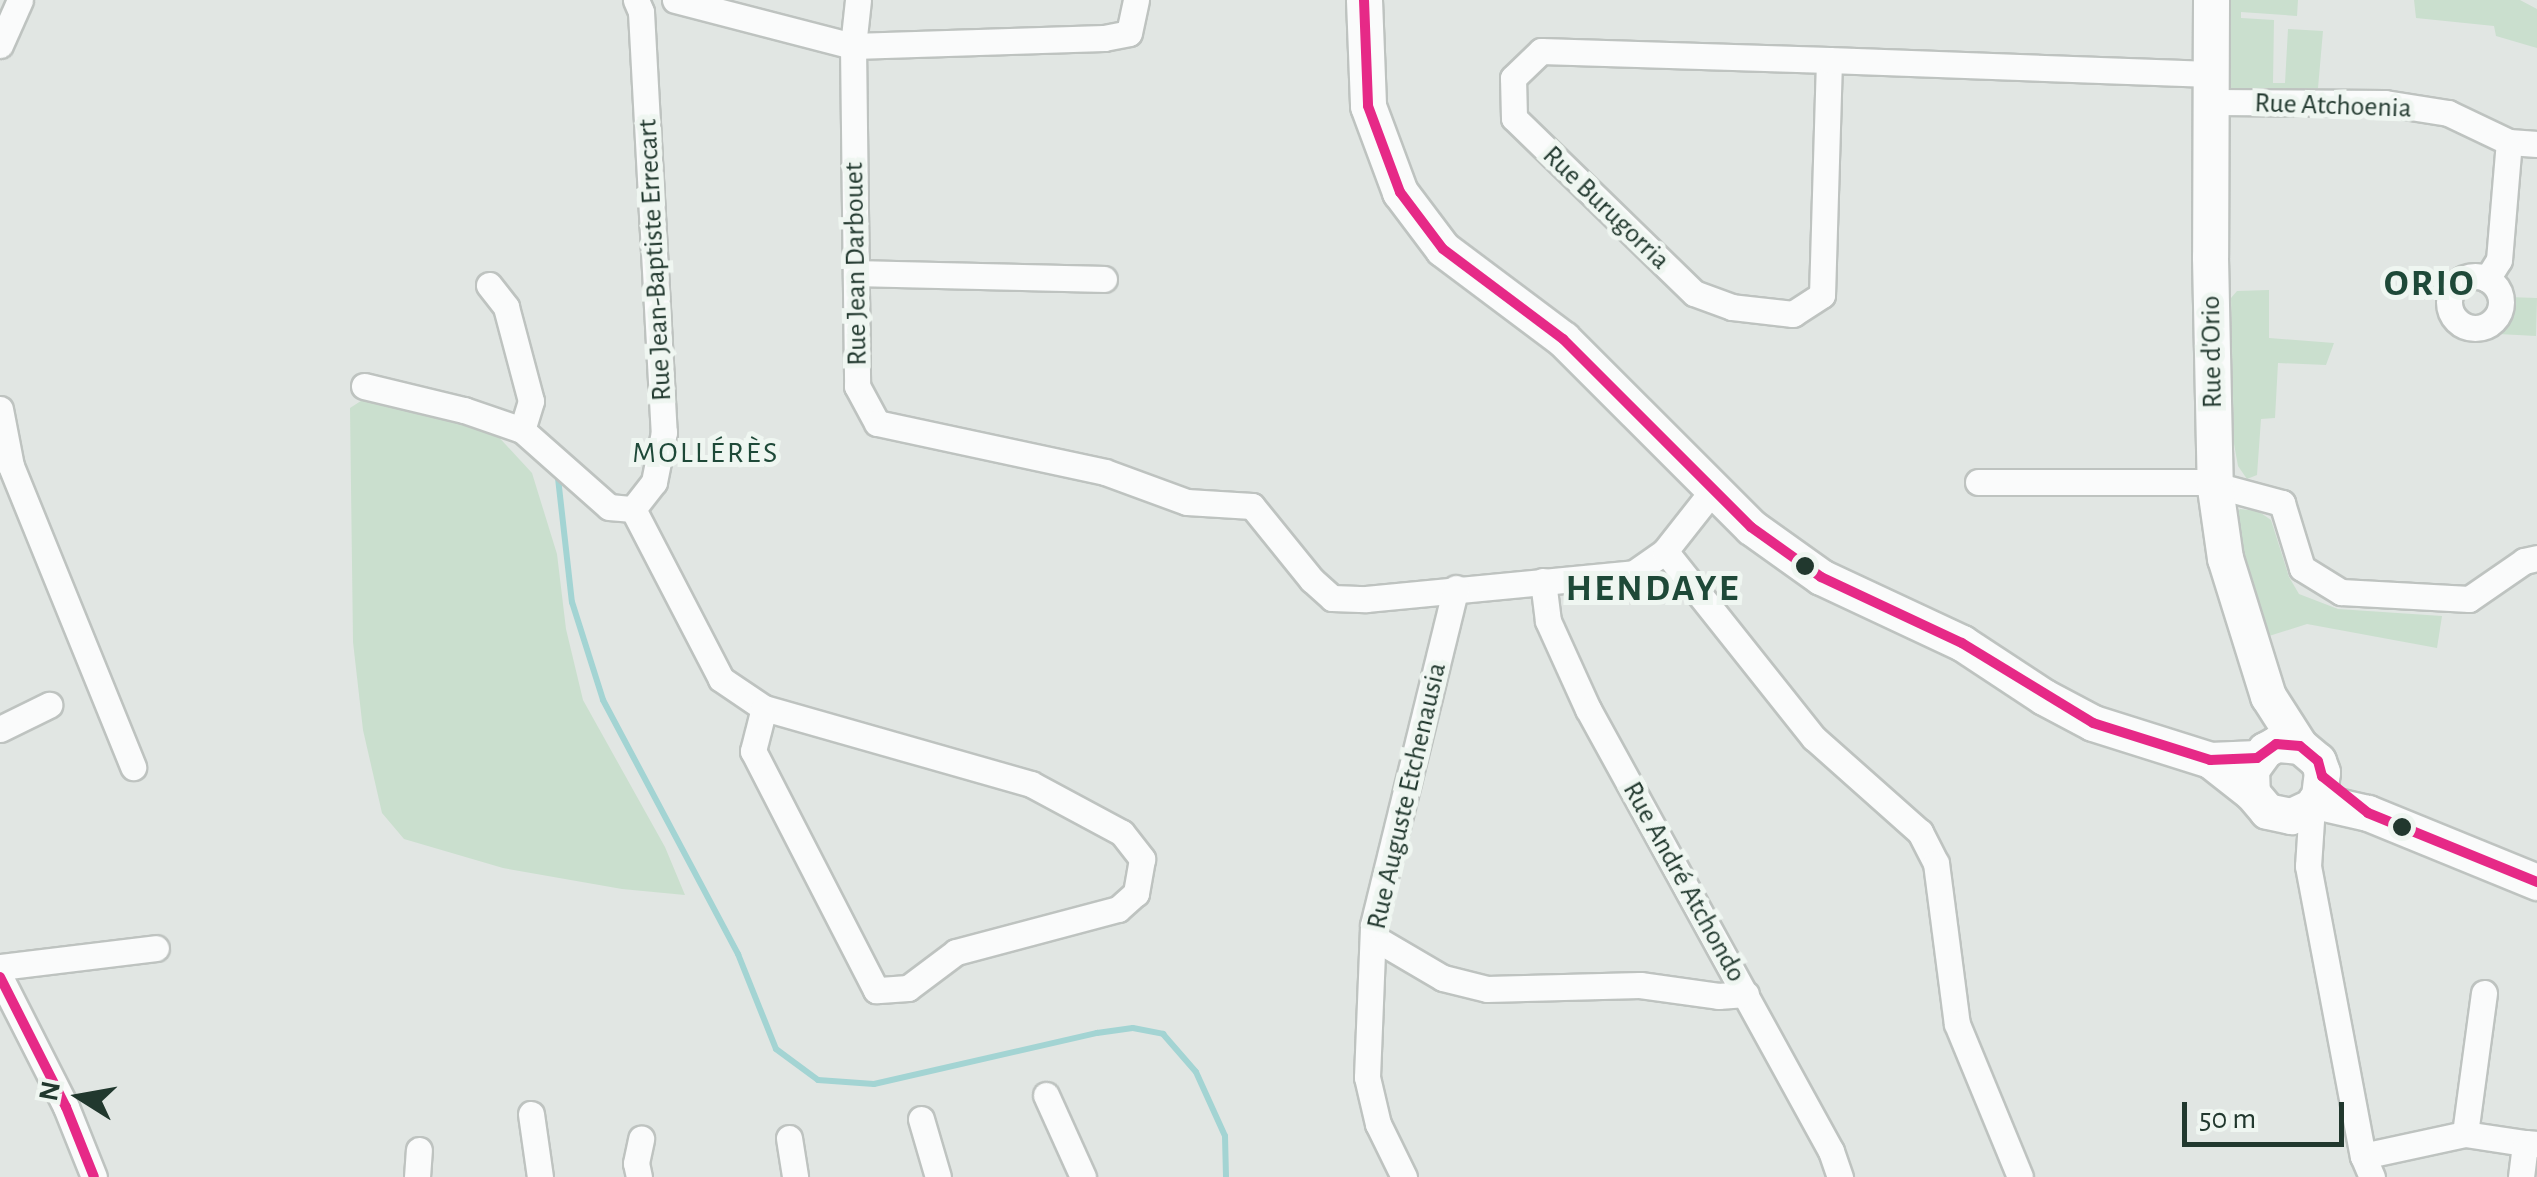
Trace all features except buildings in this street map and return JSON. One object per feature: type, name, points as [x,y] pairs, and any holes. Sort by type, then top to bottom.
[{"type":"main road","points":[[1364,0],[1368,106],[1400,192],[1443,249],[1563,339],[1751,527],[1822,577],[1962,643],[2044,698],[2093,723],[2210,760],[2270,772],[2318,761],[2317,794],[2296,816],[2270,772]]},
{"type":"main road","name":"Rue d'Orio","points":[[2211,0],[2210,257],[2215,488],[2225,558],[2268,696],[2270,772]]},
{"type":"main road","points":[[2317,794],[2537,882]]},
{"type":"street","points":[[0,45],[20,0]]},
{"type":"street","name":"Rue Jean-Baptiste Errecart","points":[[633,509],[654,482],[664,432],[642,32],[636,0]]},
{"type":"street","points":[[675,0],[853,46],[1104,38],[1129,32],[1136,0]]},
{"type":"street","name":"Rue Jean Darbouet","points":[[858,0],[853,46],[857,386],[878,423],[1105,472],[1187,502],[1252,506],[1312,580],[1332,598],[1366,599],[1456,588]]},
{"type":"street","name":"Rue Burugorria","points":[[1829,60],[1822,295],[1793,314],[1732,306],[1694,294],[1514,118],[1514,78],[1541,52],[1829,60],[2211,88]]},
{"type":"street","name":"Rue Atchoenia","points":[[2211,88],[2385,103],[2448,113],[2508,142],[2537,144]]},
{"type":"street","points":[[2487,279],[2499,260],[2508,142]]},
{"type":"street","points":[[856,273],[1104,279]]},
{"type":"street","points":[[489,286],[506,307],[530,401],[522,430]]},
{"type":"street","points":[[364,386],[464,410],[522,430],[610,508],[633,509],[721,679],[764,708],[1031,784],[1122,834],[1142,860],[1136,893],[1118,909],[956,952],[908,988],[876,990],[753,751],[764,708]]},
{"type":"street","points":[[0,409],[11,466],[133,767]]},
{"type":"street","points":[[1978,482],[2204,482],[2282,503],[2302,568],[2341,592],[2468,600],[2524,561],[2537,558]]},
{"type":"street","points":[[1456,588],[1634,573],[1665,551],[1713,490]]},
{"type":"street","points":[[1665,551],[1814,738],[1920,832],[1936,863],[1957,1024],[2020,1177]]},
{"type":"street","name":"Rue André Atchondo","points":[[1543,581],[1548,622],[1588,710],[1831,1151],[1840,1177]]},
{"type":"street","name":"Rue Auguste Etchenausia","points":[[1404,1177],[1378,1124],[1368,1077],[1373,938],[1456,588]]},
{"type":"street","points":[[0,729],[49,705]]},
{"type":"street","points":[[2270,772],[2308,866],[2367,1166],[2465,1134],[2531,1144],[2521,1177]]},
{"type":"street","points":[[2308,866],[2317,794]]},
{"type":"street","points":[[1373,938],[1443,978],[1487,989],[1640,985],[1718,996],[1746,994]]},
{"type":"street","points":[[0,967],[156,948]]},
{"type":"street","points":[[0,977],[66,1107],[94,1177]]},
{"type":"street","points":[[2465,1134],[2484,993]]},
{"type":"street","points":[[1046,1095],[1083,1177]]},
{"type":"street","points":[[531,1114],[540,1177]]},
{"type":"street","points":[[920,1119],[938,1177]]},
{"type":"street","points":[[789,1138],[795,1177]]},
{"type":"street","points":[[638,1177],[636,1162],[641,1139]]},
{"type":"street","points":[[417,1177],[419,1150]]},
{"type":"green space","points":[[2228,0],[2298,0],[2297,16],[2241,12],[2241,18],[2274,20],[2273,83],[2285,83],[2288,29],[2323,31],[2318,88],[2231,90],[2227,85]]},
{"type":"green space","points":[[2414,0],[2520,0],[2537,9],[2537,48],[2496,36],[2494,26],[2416,18]]},
{"type":"green space","points":[[2269,290],[2269,338],[2334,343],[2326,365],[2278,363],[2275,418],[2261,419],[2257,475],[2247,479],[2238,466],[2234,444],[2231,298],[2237,291]]},
{"type":"green space","points":[[2508,297],[2537,298],[2536,336],[2480,333],[2495,326]]},
{"type":"green space","points":[[364,399],[494,432],[532,473],[557,554],[566,629],[583,700],[665,847],[685,895],[622,889],[503,868],[404,839],[382,813],[363,730],[353,642],[350,408]]},
{"type":"green space","points":[[2240,509],[2258,511],[2271,520],[2289,577],[2299,594],[2338,609],[2442,616],[2437,648],[2307,624],[2269,636],[2232,517]]},
{"type":"waterway","points":[[558,478],[572,602],[603,700],[738,954],[776,1049],[818,1080],[874,1084],[1097,1033],[1133,1028],[1163,1034],[1196,1072],[1225,1136],[1226,1177]]},
{"type":"transit line","points":[[1364,0],[1368,106],[1400,192],[1443,249],[1563,339],[1751,527],[1821,577],[1962,643],[2093,723],[2210,760],[2257,758],[2276,744],[2300,746],[2318,761],[2322,776],[2368,813],[2537,882]]},
{"type":"transit line","points":[[0,977],[66,1107],[94,1177]]},
{"type":"district","name":"ORIO","points":[[2430,285]]},
{"type":"district","name":"MOLLÉRÈS","points":[[706,453]]},
{"type":"district","name":"HENDAYE","points":[[1653,590]]}]
